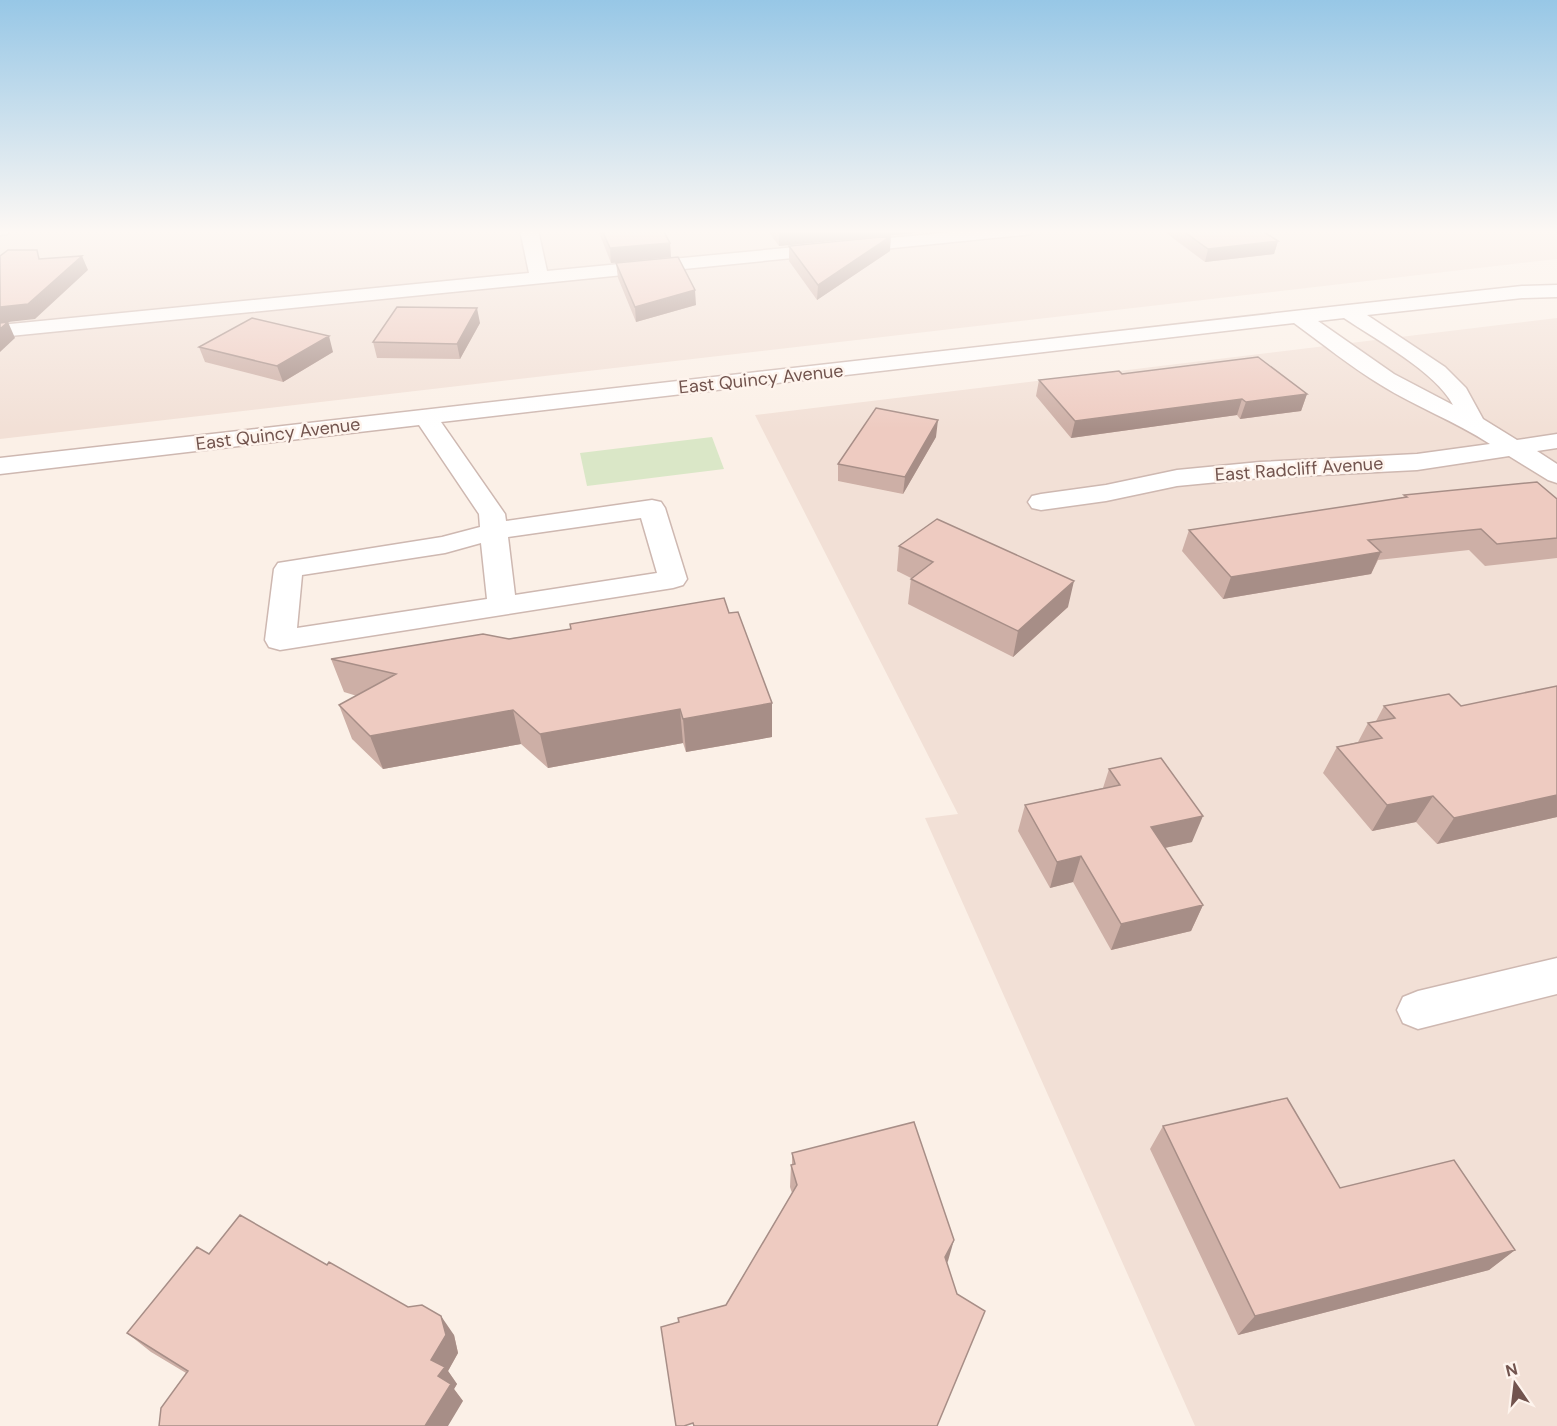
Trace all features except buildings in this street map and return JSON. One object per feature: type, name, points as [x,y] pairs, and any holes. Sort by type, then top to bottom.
[{"type":"street","points":[[0,331],[338,297]]},
{"type":"street","name":"East Quincy Avenue","points":[[0,466],[1480,297]]},
{"type":"street","points":[[1348,311],[1437,372],[1458,393],[1474,423]]},
{"type":"street","points":[[1299,317],[1386,379],[1421,399],[1474,423],[1557,475]]},
{"type":"street","points":[[426,418],[492,514],[502,606]]},
{"type":"street","name":"East Radcliff Avenue","points":[[1041,502],[1106,493],[1177,478],[1260,470],[1417,462],[1557,441]]},
{"type":"street","points":[[652,508],[673,579],[280,640],[288,569],[445,545],[494,531],[652,508]]},
{"type":"street","points":[[1418,1010],[1557,976]]},
{"type":"shaded area","points":[[0,297],[1232,297],[0,439]]},
{"type":"shaded area","points":[[1557,318],[1557,1426],[1195,1426],[925,818],[958,814],[755,415]]},
{"type":"green space","points":[[712,437],[724,469],[587,486],[580,453]]}]
